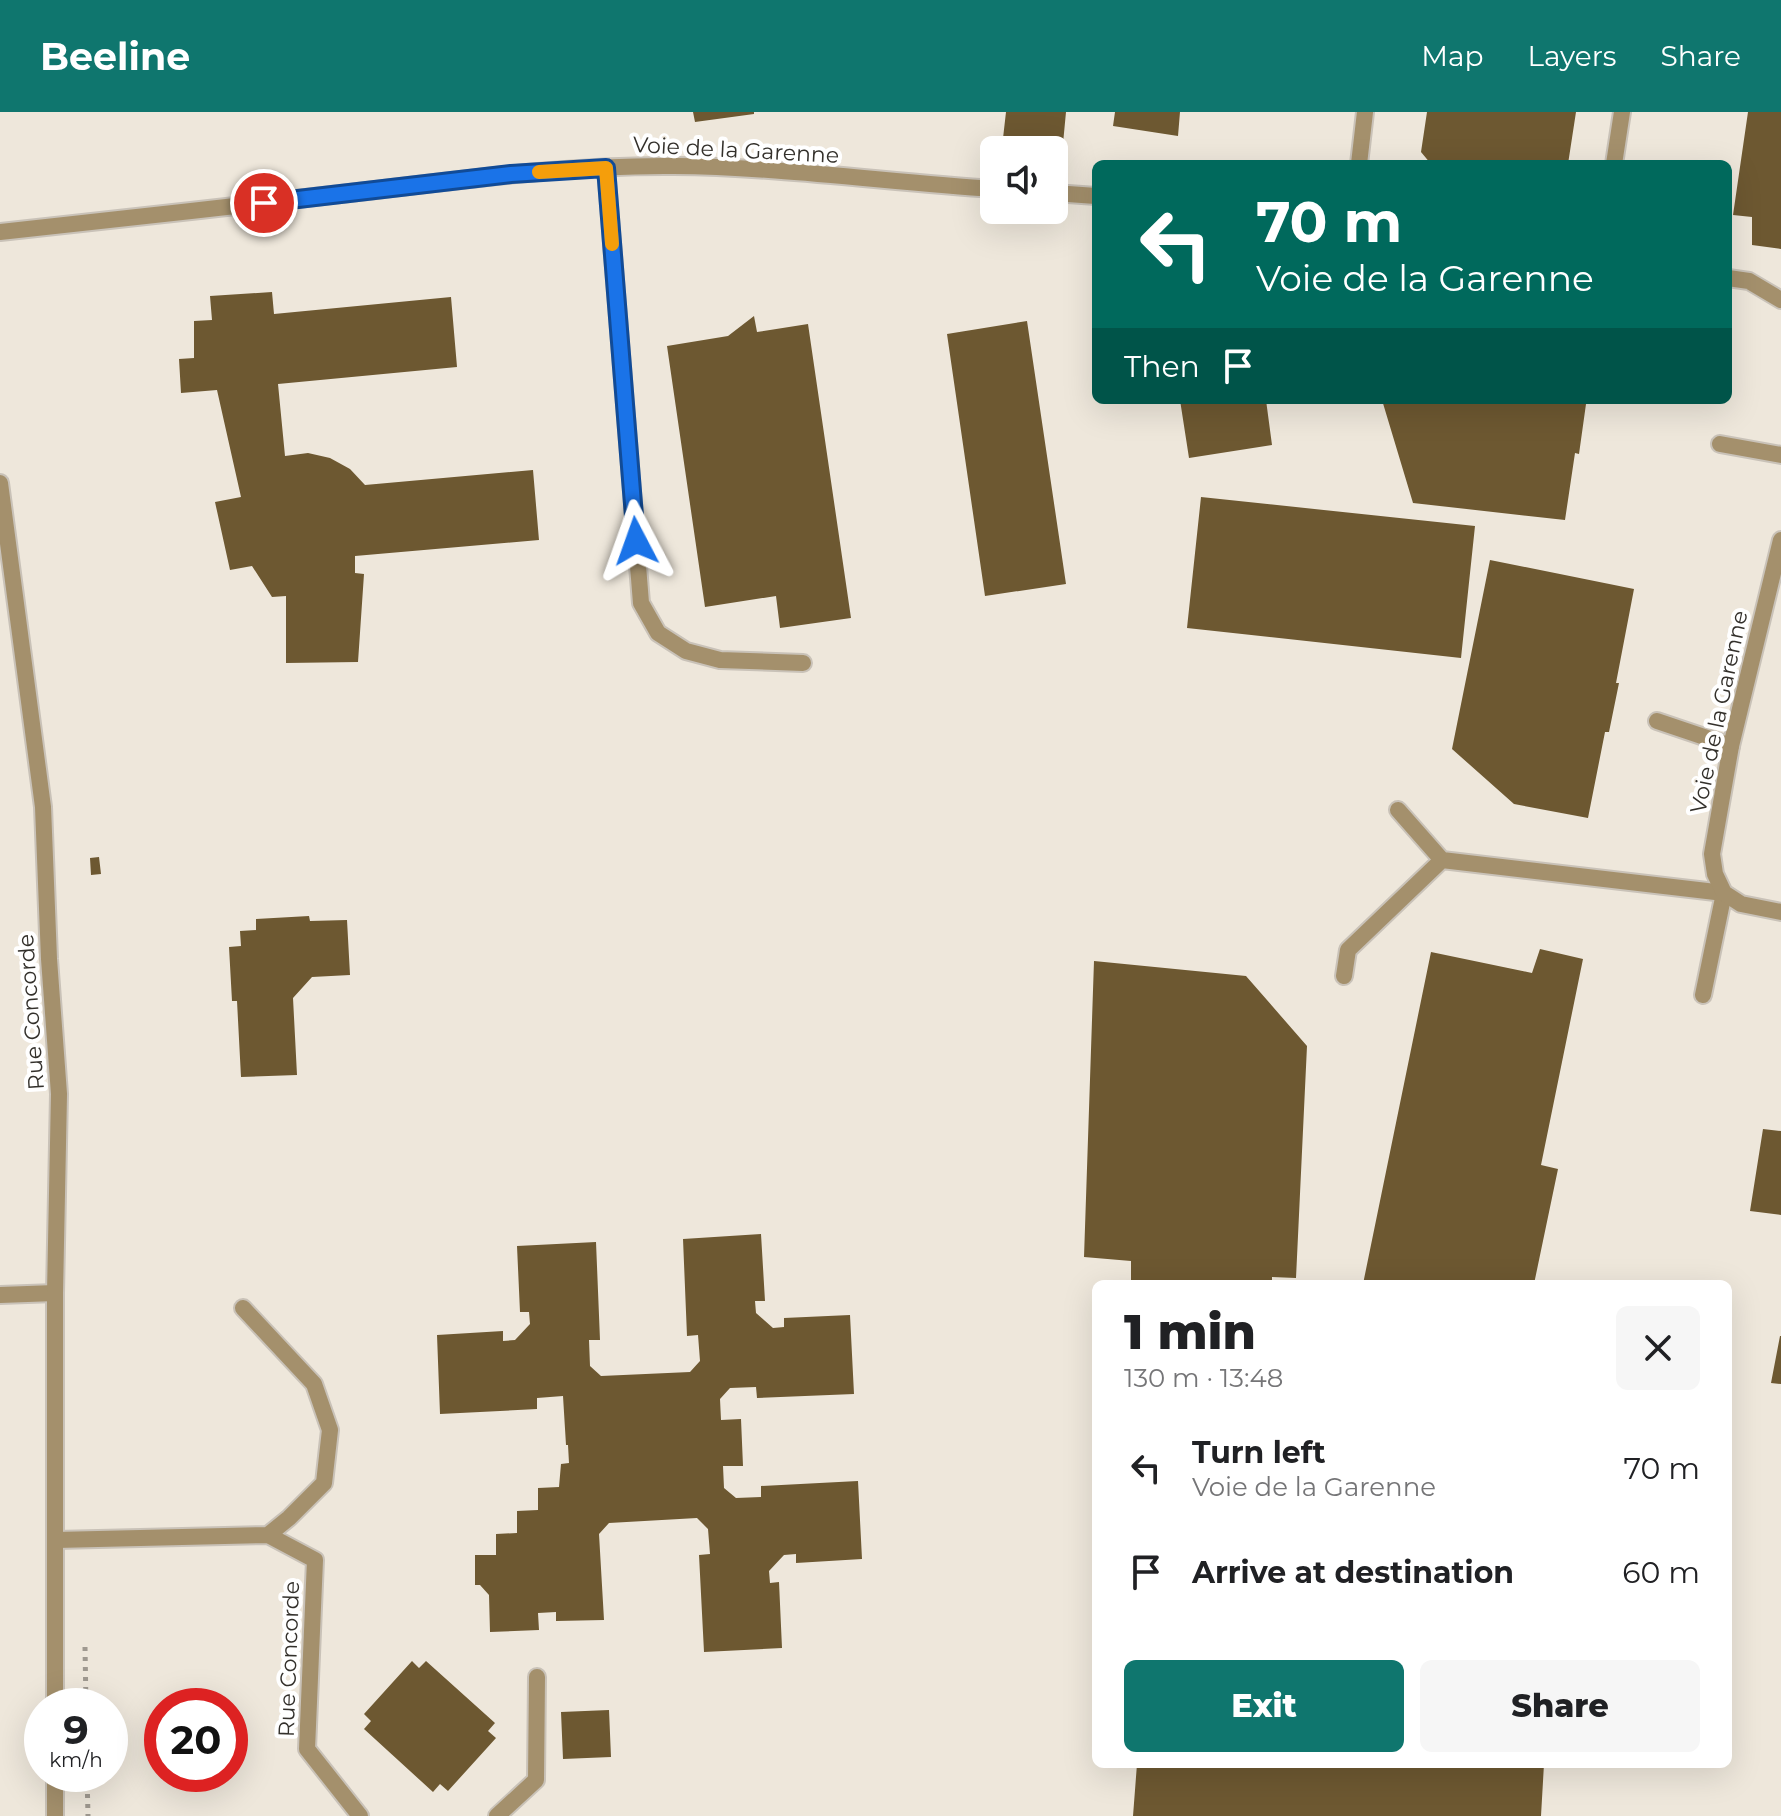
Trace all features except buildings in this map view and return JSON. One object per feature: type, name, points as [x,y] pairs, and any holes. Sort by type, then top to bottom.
[{"type":"street","points":[[1359,160],[1365,112]]},
{"type":"street","points":[[1615,160],[1622,112]]},
{"type":"street","name":"Voie de la Garenne","points":[[0,232],[511,174],[606,168],[675,166],[789,171],[980,188]]},
{"type":"street","points":[[606,168],[641,603],[658,633],[686,651],[720,660],[803,663]]},
{"type":"street","points":[[1068,194],[1092,196]]},
{"type":"street","points":[[1732,279],[1749,281],[1781,300]]},
{"type":"street","points":[[1720,444],[1781,455]]},
{"type":"street","name":"Rue Concorde","points":[[0,483],[43,807],[49,959],[59,1094],[55,1293],[55,1688]]},
{"type":"street","name":"Voie de la Garenne","points":[[1724,893],[1715,874],[1712,854],[1731,746],[1781,540]]},
{"type":"street","points":[[1657,721],[1731,746]]},
{"type":"street","points":[[1398,810],[1442,860],[1724,893],[1741,904],[1781,912]]},
{"type":"street","points":[[1344,976],[1348,950],[1442,860]]},
{"type":"street","points":[[1703,995],[1724,893]]},
{"type":"street","points":[[0,1295],[55,1293]]},
{"type":"street","points":[[243,1308],[314,1384],[330,1430],[324,1483],[268,1535]]},
{"type":"street","name":"Rue Concorde","points":[[56,1540],[268,1535],[315,1560],[307,1749],[360,1816]]},
{"type":"street","points":[[497,1816],[536,1780],[537,1677]]},
{"type":"street","points":[[55,1792],[55,1816]]},
{"type":"path","points":[[87,1792],[88,1816]]},
{"type":"slow traffic","points":[[539,172],[606,168],[612,244]]},
{"type":"route","points":[[264,203],[511,174],[606,168],[636,541]]}]
